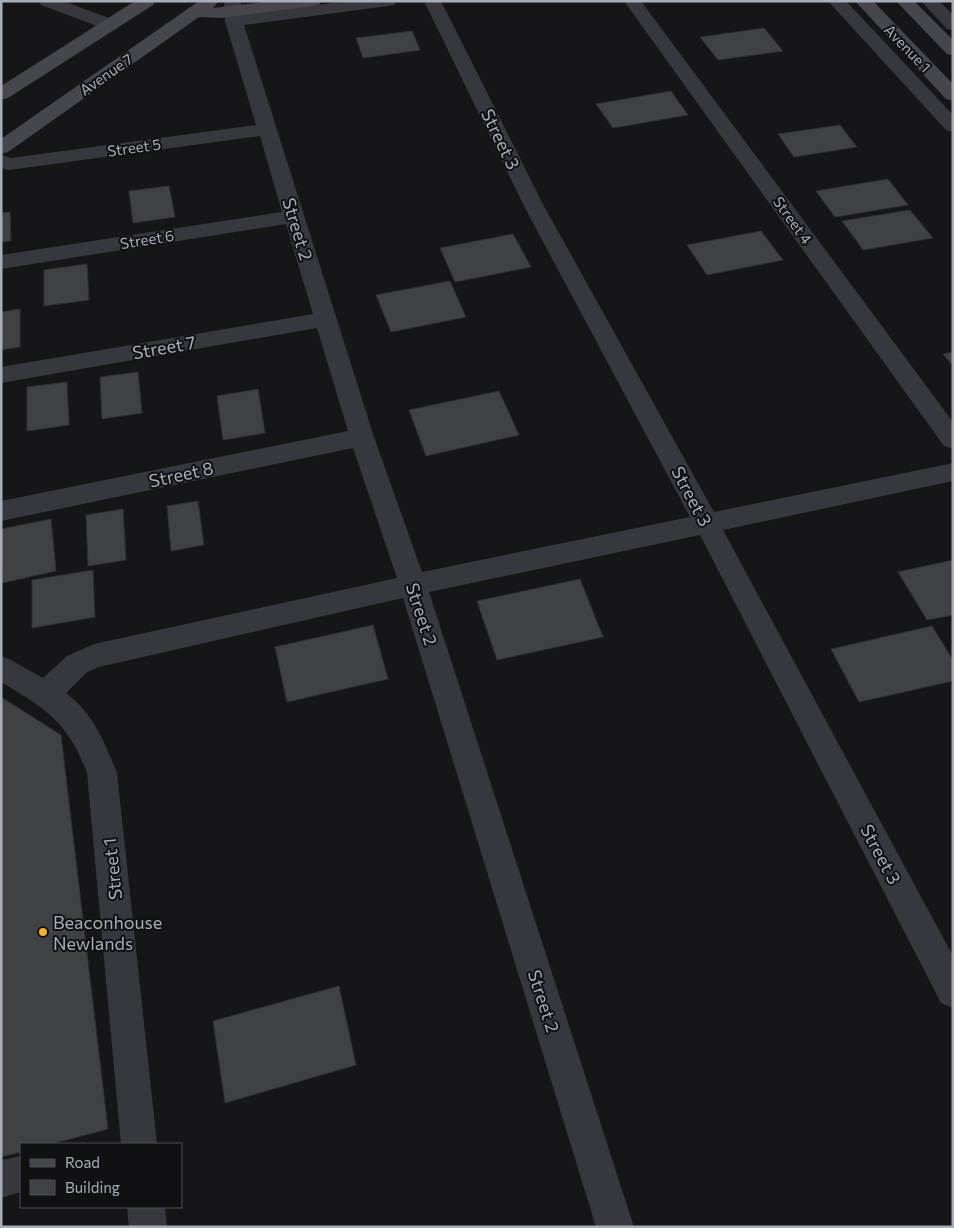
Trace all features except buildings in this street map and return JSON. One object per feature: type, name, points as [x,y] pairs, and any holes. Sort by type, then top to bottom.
[{"type":"street","points":[[47,1],[111,24]]},
{"type":"street","points":[[1,94],[147,1]]},
{"type":"street","points":[[227,9],[313,1]]},
{"type":"street","points":[[227,9],[388,1]]},
{"type":"street","name":"Street 3","points":[[432,1],[534,206],[707,524],[953,990]]},
{"type":"street","name":"Street 4","points":[[632,1],[953,440]]},
{"type":"street","points":[[836,1],[953,126]]},
{"type":"street","name":"Avenue 1","points":[[863,1],[953,95]]},
{"type":"street","points":[[909,6],[933,5],[953,25]]},
{"type":"street","name":"Avenue 1","points":[[909,6],[953,50]]},
{"type":"street","name":"Avenue 7","points":[[1,148],[195,12],[227,9]]},
{"type":"street","name":"Street 2","points":[[227,9],[615,1227]]},
{"type":"street","points":[[854,20],[878,17]]},
{"type":"street","points":[[19,83],[32,87],[77,81],[89,85]]},
{"type":"street","name":"Street 5","points":[[1,161],[9,164],[266,129]]},
{"type":"street","name":"Street 6","points":[[1,262],[294,216]]},
{"type":"street","name":"Street 7","points":[[1,375],[326,319]]},
{"type":"street","name":"Street 8","points":[[1,511],[362,437]]},
{"type":"street","points":[[44,695],[77,664],[94,656],[412,585],[953,472]]},
{"type":"street","name":"Street 1","points":[[1,668],[61,706],[76,720],[95,753],[102,773],[136,1143]]},
{"type":"street","points":[[1,1179],[20,1174]]},
{"type":"street","points":[[146,1208],[148,1227]]},
{"type":"place","name":"Beaconhouse Newlands","points":[[43,932]]}]
